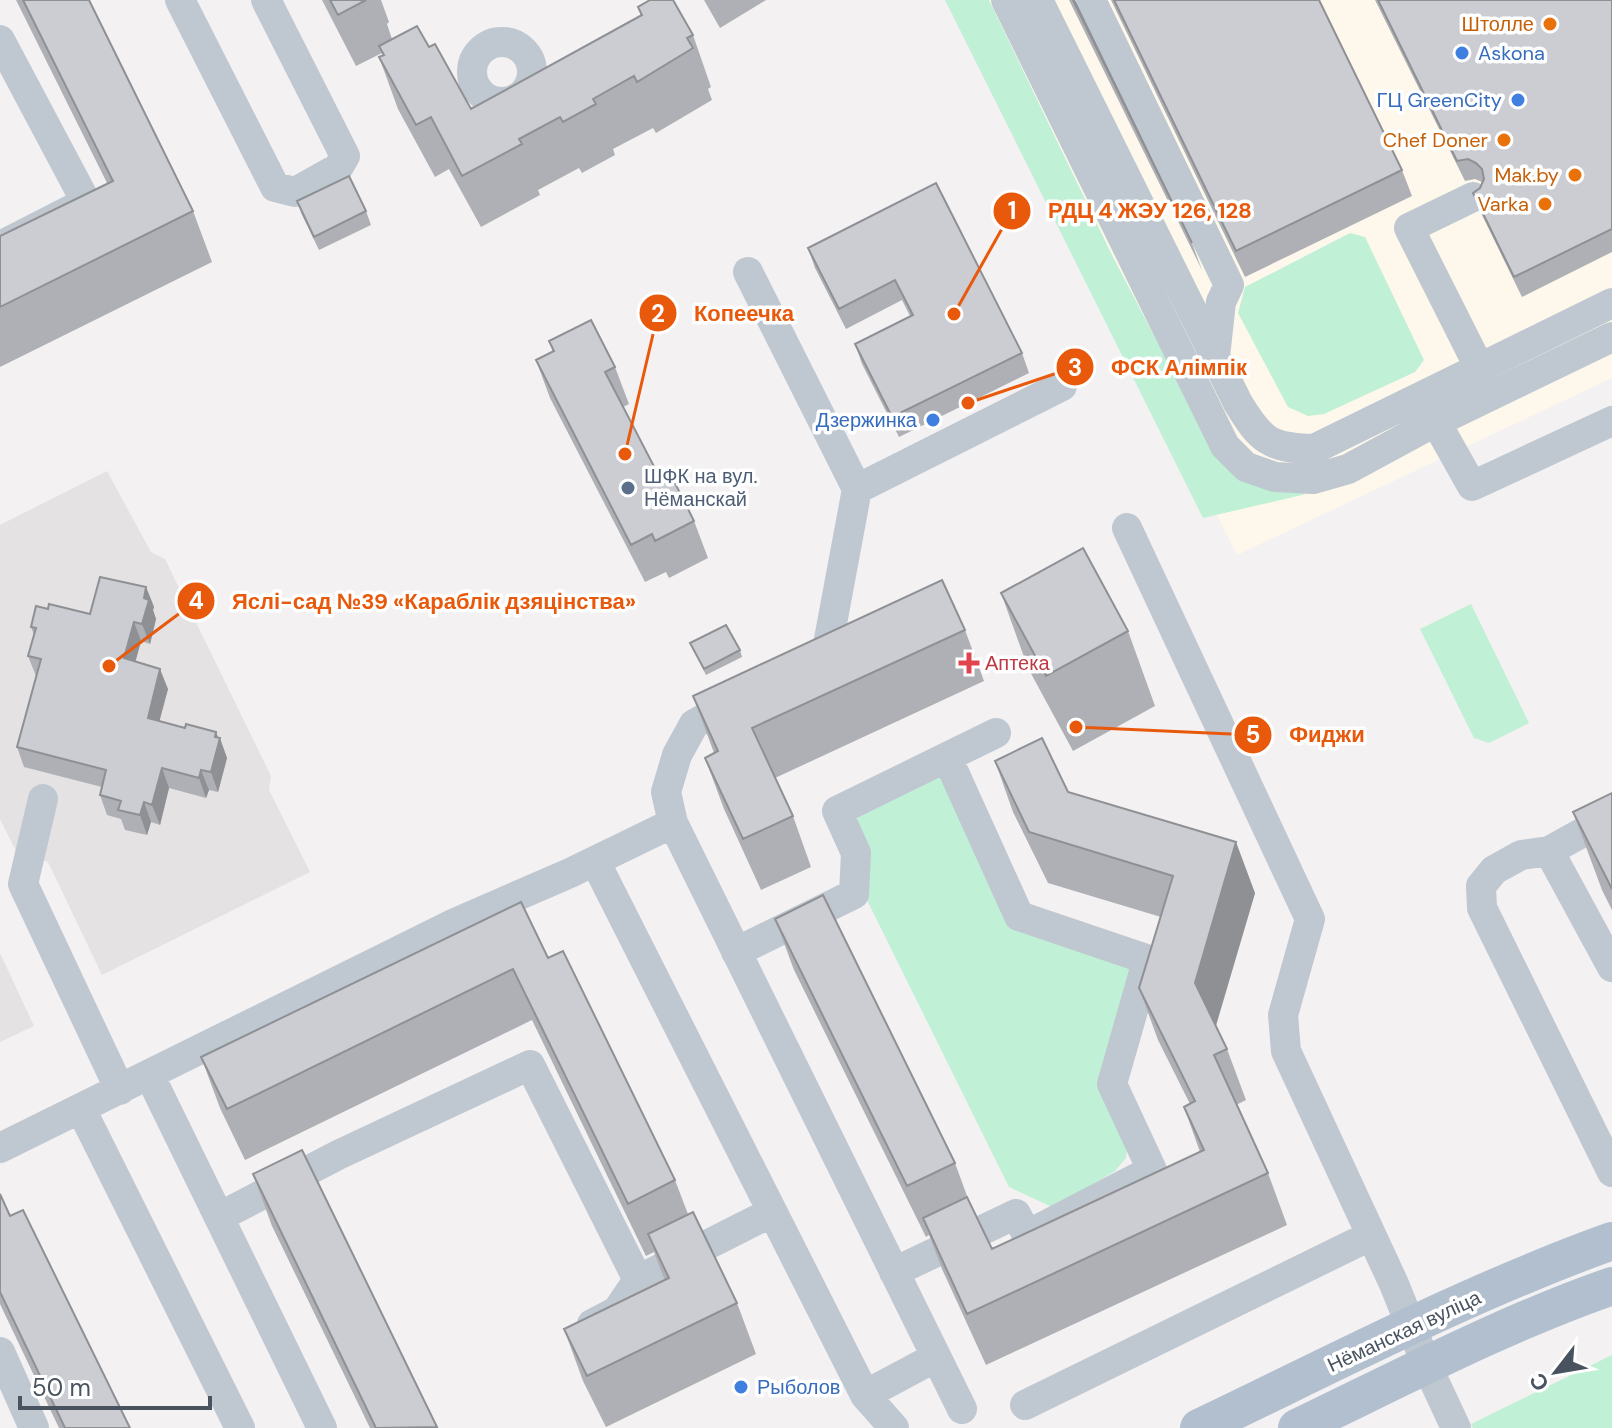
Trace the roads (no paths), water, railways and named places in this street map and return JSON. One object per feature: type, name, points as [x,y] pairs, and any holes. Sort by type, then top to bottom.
[{"type":"main road","name":"Нёманская вуліца","points":[[1199,1428],[1412,1327],[1565,1258],[1612,1241]]},
{"type":"main road","name":"Нёманская вуліца","points":[[1297,1428],[1427,1366],[1612,1286]]},
{"type":"lane","points":[[180,0],[275,187],[295,192],[338,168],[345,156],[266,0]]},
{"type":"lane","points":[[1006,0],[1225,446],[1246,467],[1275,477],[1313,479],[1348,469],[1436,422],[1612,337]]},
{"type":"lane","points":[[1038,0],[1250,423],[1274,443],[1282,447],[1314,449],[1612,303]]},
{"type":"lane","points":[[1091,0],[1229,285],[1221,302],[1215,357]]},
{"type":"lane","points":[[0,40],[86,202],[0,246]]},
{"type":"lane","points":[[1473,197],[1409,228],[1479,367]]},
{"type":"lane","points":[[748,272],[857,489],[827,650],[788,672]]},
{"type":"lane","points":[[857,489],[1062,386]]},
{"type":"lane","points":[[1436,422],[1472,486],[1612,421]]},
{"type":"lane","points":[[1127,528],[1310,919],[1283,1015],[1286,1051],[1456,1428]]},
{"type":"lane","points":[[761,687],[694,724],[677,755],[666,792],[673,823],[962,1409]]},
{"type":"lane","points":[[736,952],[854,894],[856,853],[837,811],[996,733]]},
{"type":"lane","points":[[894,1272],[1016,1214],[1027,1235],[1152,1170],[1112,1084],[1146,959],[1019,916],[947,757]]},
{"type":"lane","points":[[43,799],[23,884],[120,1090]]},
{"type":"lane","points":[[1605,820],[1549,851],[1521,855],[1494,870],[1481,886],[1482,908],[1602,1133],[1612,1172]]},
{"type":"lane","points":[[0,1148],[455,923],[673,823]]},
{"type":"lane","points":[[1549,851],[1612,967]]},
{"type":"lane","points":[[595,861],[865,1395],[894,1428]]},
{"type":"lane","points":[[219,1217],[338,1155],[530,1065],[638,1280]]},
{"type":"lane","points":[[150,1076],[322,1428]]},
{"type":"lane","points":[[81,1109],[240,1428]]},
{"type":"lane","points":[[583,1329],[617,1311],[638,1280],[772,1212]]},
{"type":"lane","points":[[1025,1405],[1370,1236]]},
{"type":"lane","points":[[0,1352],[34,1428]]},
{"type":"lane","points":[[865,1395],[936,1357]]},
{"type":"place","name":"Штолле","points":[[1550,24]]},
{"type":"place","name":"Askona","points":[[1462,53]]},
{"type":"place","name":"ГЦ GreenCity","points":[[1518,100]]},
{"type":"place","name":"Chef Doner","points":[[1504,140]]},
{"type":"place","name":"Mak.by","points":[[1575,175]]},
{"type":"place","name":"Varka","points":[[1545,204]]},
{"type":"place","name":"РДЦ 4 ЖЭУ 126, 128","points":[[954,314]]},
{"type":"place","name":"ФСК Алімпік","points":[[968,403]]},
{"type":"place","name":"Дзержинка","points":[[933,420]]},
{"type":"place","name":"Копеечка","points":[[625,454]]},
{"type":"place","name":"ШФК на вул. Нёманскай","points":[[628,488]]},
{"type":"place","name":"Аптека","points":[[969,663]]},
{"type":"place","name":"Яслі-сад №39 «Караблік дзяцінства»","points":[[109,666]]},
{"type":"place","name":"Фиджи","points":[[1076,727]]},
{"type":"place","name":"Рыболов","points":[[741,1387]]}]
